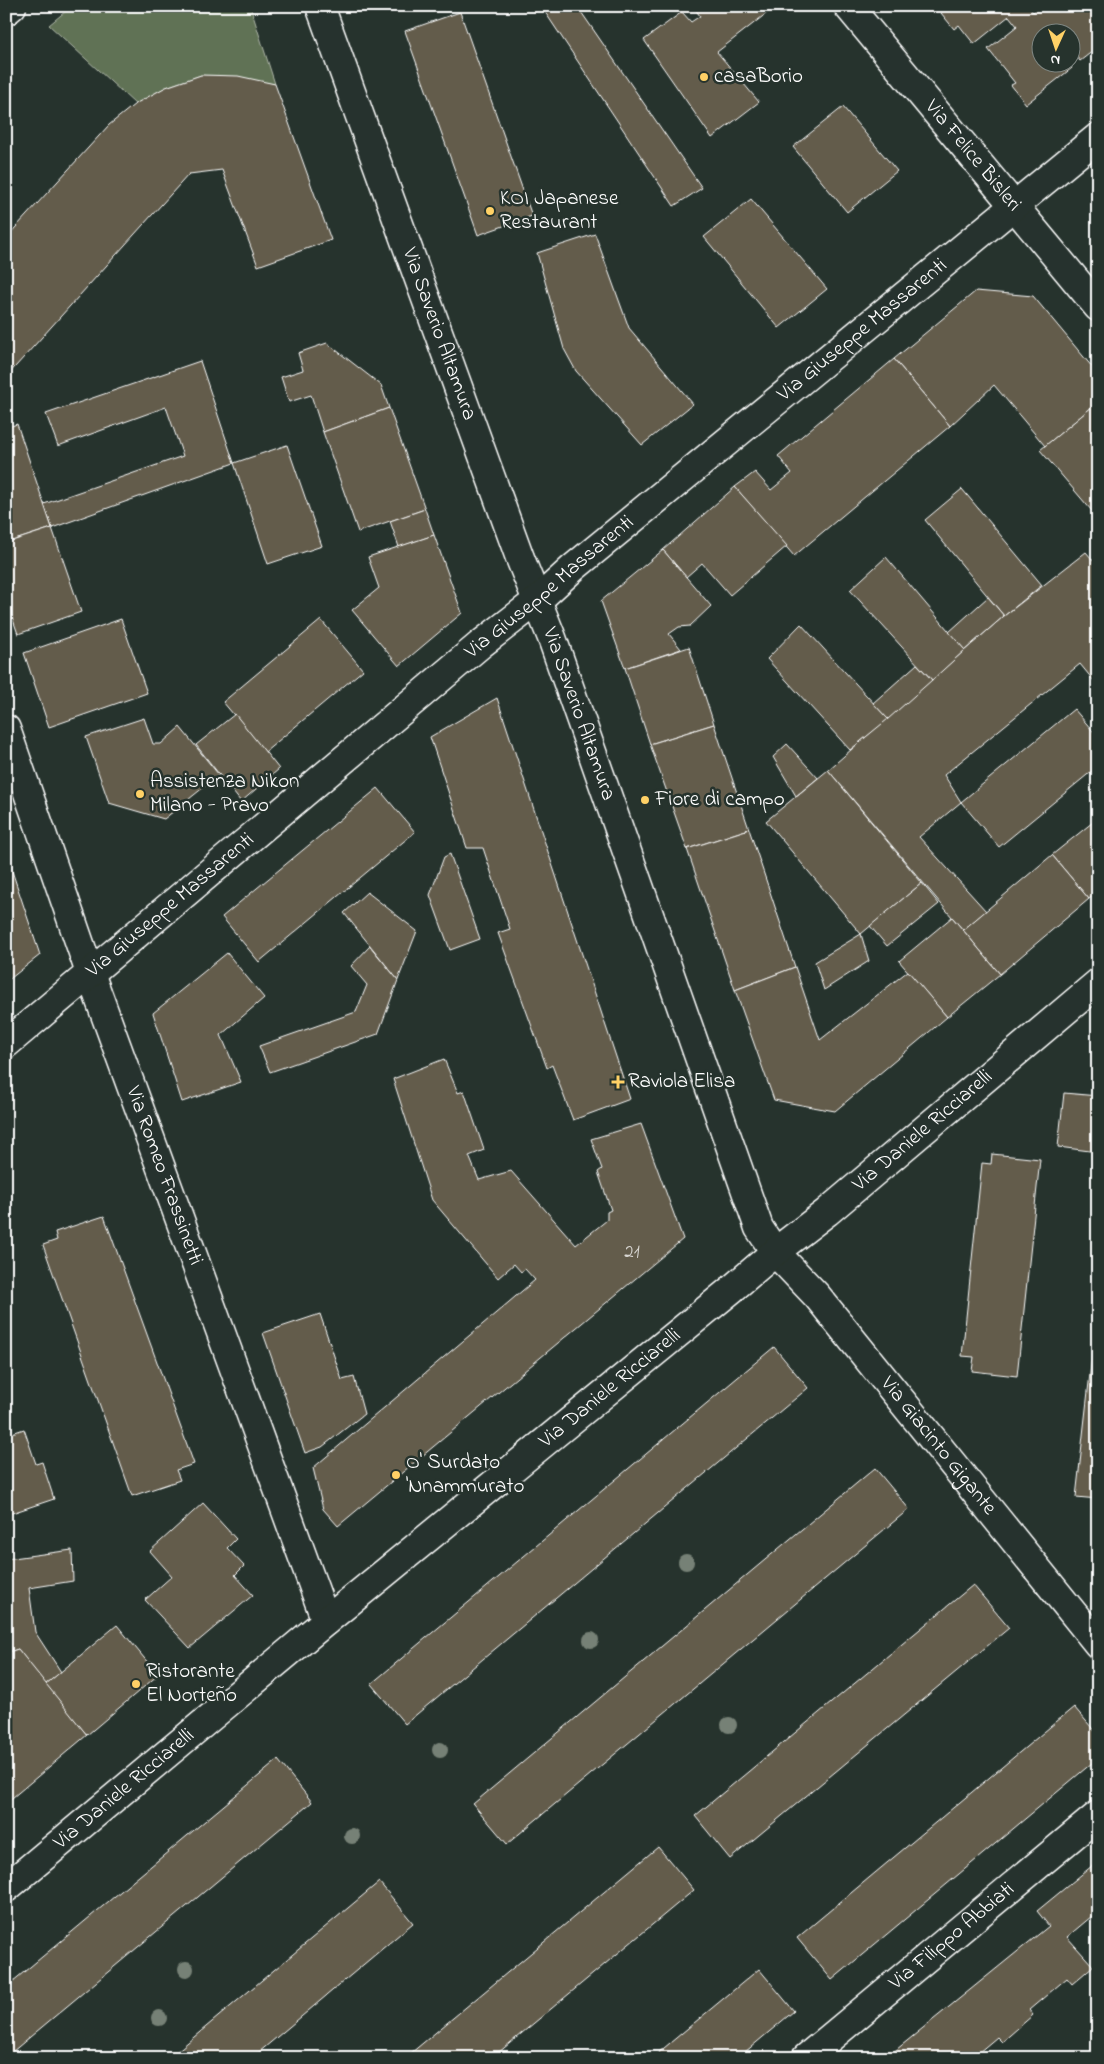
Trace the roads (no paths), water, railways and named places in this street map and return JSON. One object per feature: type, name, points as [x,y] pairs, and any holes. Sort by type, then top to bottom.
[{"type":"street","points":[[6,11],[12,6]]},
{"type":"street","name":"Via Saverio Altamura","points":[[320,6],[520,558],[538,600],[748,1201],[759,1228],[775,1252]]},
{"type":"street","name":"Via Felice Bisleri","points":[[848,6],[1098,307]]},
{"type":"street","name":"Via Giuseppe Massarenti","points":[[6,1044],[481,644],[538,600],[573,568],[1098,137]]},
{"type":"street","name":"Via Romeo Frassinetti","points":[[6,729],[90,972],[326,1621]]},
{"type":"street","name":"Via Daniele Ricciarelli","points":[[6,1888],[326,1621],[732,1290],[775,1252],[827,1212],[1098,983]]},
{"type":"street","name":"Via Giacinto Gigante","points":[[775,1252],[817,1296],[1098,1644]]},
{"type":"street","name":"Via Filippo Abbiati","points":[[806,2058],[1098,1815]]},
{"type":"place","name":"casaBorio","points":[[704,77]]},
{"type":"place","name":"KOI Japanese Restaurant","points":[[490,211]]},
{"type":"place","name":"Assistenza Nikon Milano - Pravo","points":[[140,794]]},
{"type":"place","name":"Fiore di campo","points":[[645,800]]},
{"type":"place","name":"Raviola Elisa","points":[[618,1082]]},
{"type":"place","name":"O' Surdato 'Nnammurato","points":[[396,1475]]},
{"type":"place","name":"Ristorante El Norteño","points":[[136,1684]]}]
